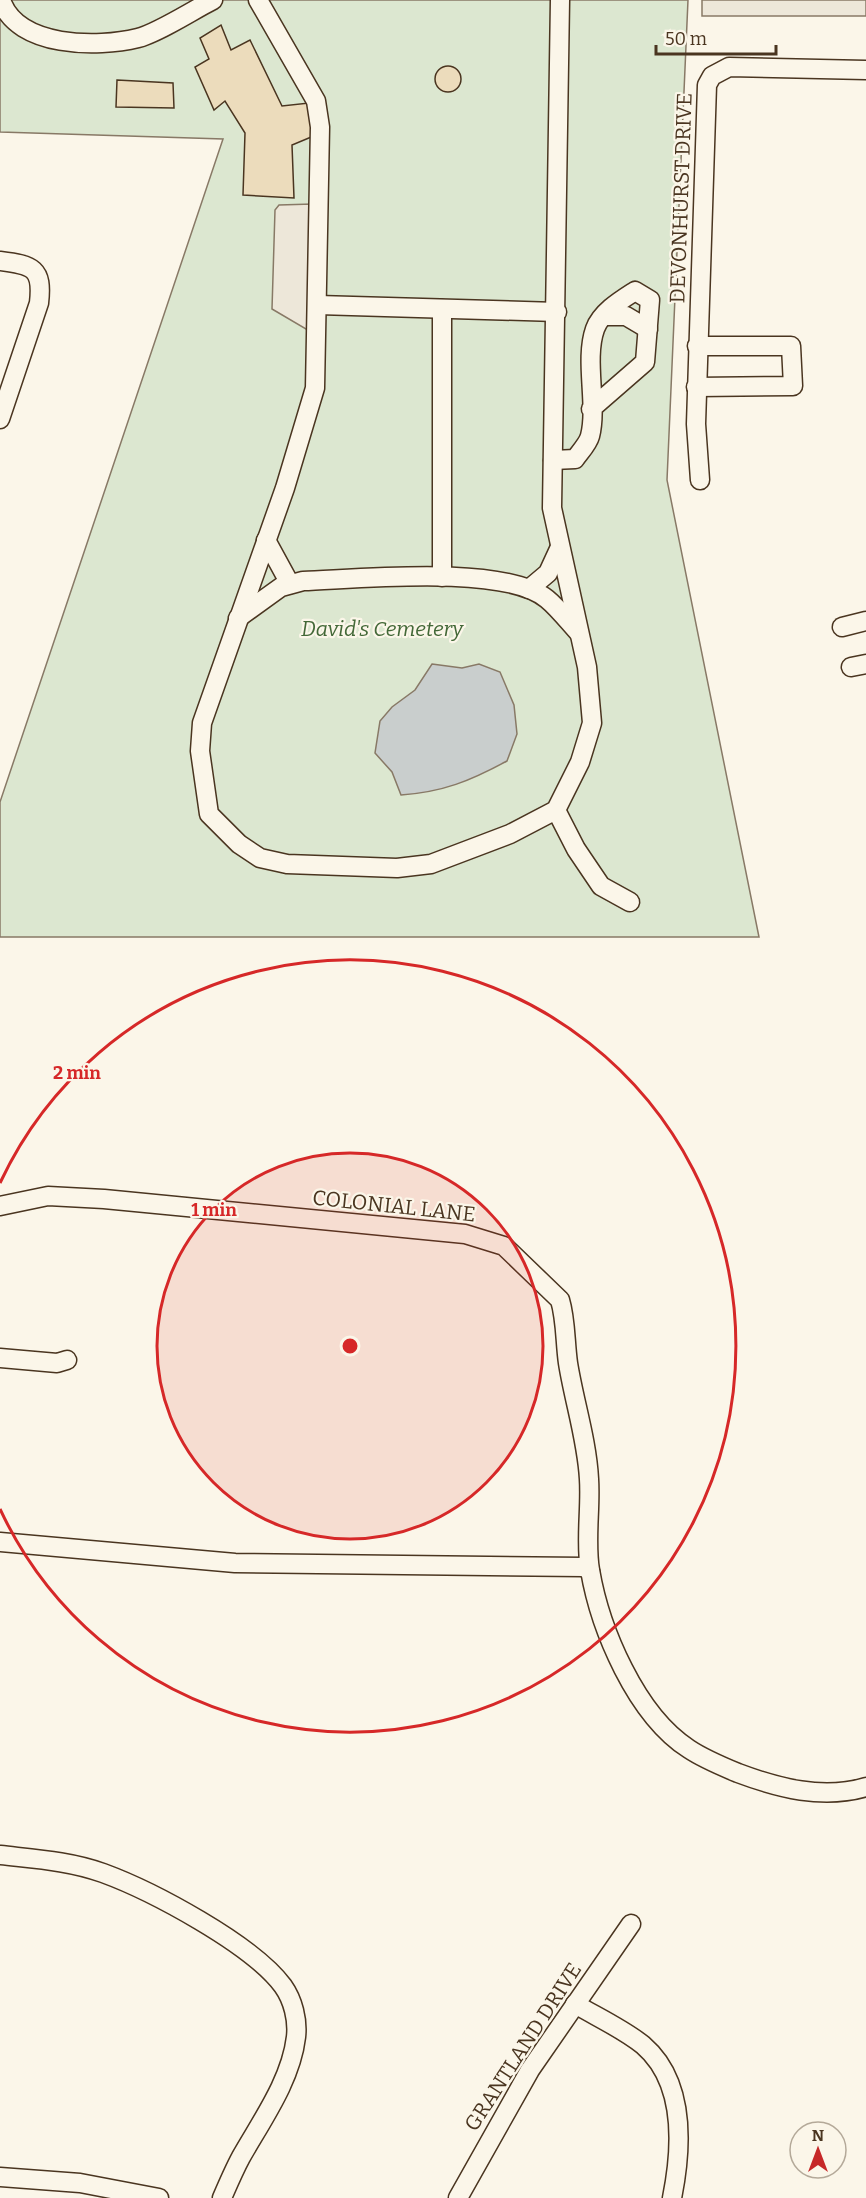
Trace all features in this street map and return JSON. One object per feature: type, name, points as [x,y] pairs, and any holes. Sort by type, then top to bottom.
[{"type":"street","points":[[2,0],[9,15],[24,28],[54,42],[103,42],[140,38],[213,0]]},
{"type":"street","points":[[258,0],[316,101],[320,127],[315,388],[285,488],[202,723],[200,751],[209,814],[239,844],[260,858],[287,864],[398,868],[431,864],[510,834],[556,810],[580,762],[592,723],[587,667],[552,508],[557,312],[560,0]]},
{"type":"street","name":"DEVONHURST DRIVE","points":[[700,480],[696,424],[697,346],[705,96],[712,76],[729,67],[866,70]]},
{"type":"street","points":[[0,261],[24,264],[38,275],[41,284],[39,303],[0,419]]},
{"type":"street","points":[[553,460],[575,459],[590,437],[591,409],[595,328],[612,306],[635,291],[650,300],[645,362],[591,409]]},
{"type":"street","points":[[318,305],[557,312]]},
{"type":"street","points":[[442,309],[442,577]]},
{"type":"street","points":[[605,316],[626,316],[648,329]]},
{"type":"street","points":[[696,387],[793,386],[791,346],[697,346]]},
{"type":"street","points":[[266,540],[290,584]]},
{"type":"street","points":[[529,589],[548,573],[560,547]]},
{"type":"street","points":[[238,618],[281,587],[303,581],[442,577],[489,580],[529,589],[546,598],[579,633]]},
{"type":"street","points":[[842,627],[866,621]]},
{"type":"street","points":[[556,810],[576,849],[601,886],[630,902]]},
{"type":"street","name":"COLONIAL LANE","points":[[0,1206],[48,1196],[104,1199],[465,1234],[504,1246],[560,1300],[564,1312],[568,1362],[589,1479],[590,1571],[603,1617],[631,1682],[651,1713],[687,1748],[716,1764],[764,1783],[791,1789],[842,1792],[866,1787]]},
{"type":"street","points":[[0,1358],[57,1363],[67,1360]]},
{"type":"street","points":[[0,1542],[235,1563],[490,1564],[584,1567],[590,1571]]},
{"type":"street","points":[[0,1855],[78,1866],[143,1889],[249,1953],[283,1986],[295,2015],[296,2036],[292,2057],[279,2088],[222,2198]]},
{"type":"street","name":"GRANTLAND DRIVE","points":[[458,2198],[530,2070],[631,1924]]},
{"type":"street","points":[[574,2004],[642,2045],[657,2060],[668,2077],[677,2115],[677,2171],[672,2198]]},
{"type":"street","points":[[0,2177],[80,2183],[159,2198]]},
{"type":"green space","name":"David's Cemetery","points":[[0,0],[688,0],[667,480],[759,937],[0,937],[0,802],[223,139],[0,132]]},
{"type":"shaded area","points":[[702,0],[866,0],[866,16],[702,16]]},
{"type":"shaded area","points":[[312,204],[311,332],[272,309],[275,210],[279,205]]},
{"type":"shaded area","points":[[432,664],[462,668],[479,664],[500,672],[514,705],[517,734],[507,761],[494,768],[443,788],[401,795],[392,772],[375,753],[380,721],[392,707],[415,690]]},
{"type":"building","points":[[221,25],[231,50],[250,40],[282,106],[309,103],[316,135],[292,145],[294,198],[243,195],[245,133],[225,101],[214,110],[195,67],[209,59],[200,38]]},
{"type":"building","points":[[448,66],[458,69],[461,79],[458,89],[448,92],[438,89],[435,79],[438,69]]},
{"type":"building","points":[[117,80],[173,83],[174,108],[116,107]]}]
